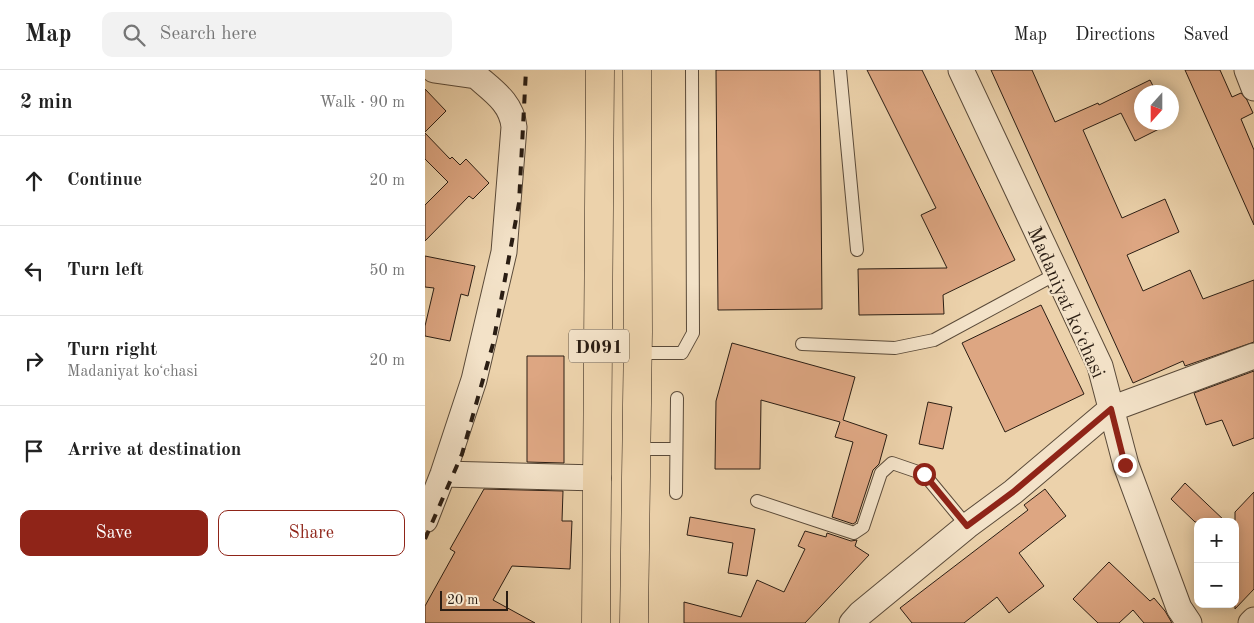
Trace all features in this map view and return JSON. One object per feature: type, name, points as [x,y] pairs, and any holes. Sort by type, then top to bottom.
[{"type":"highway","name":"D091","points":[[596,623],[600,70]]},
{"type":"highway","name":"D091","points":[[634,623],[638,353],[637,70]]},
{"type":"street","points":[[425,520],[443,474],[474,380],[504,252],[514,127],[513,116],[509,108],[475,73],[433,70]]},
{"type":"street","name":"Madaniyat koʻchasi","points":[[961,70],[1100,366],[1125,465],[1179,608],[1189,623]]},
{"type":"street","points":[[1247,70],[1254,88]]},
{"type":"street","points":[[852,623],[860,614],[967,526],[1013,492],[1111,409],[1254,356]]},
{"type":"street","points":[[443,474],[598,478]]},
{"type":"lane","points":[[638,353],[683,353],[693,333],[692,70]]},
{"type":"lane","points":[[840,70],[857,250]]},
{"type":"lane","points":[[802,344],[895,348],[934,340],[1057,274]]},
{"type":"lane","points":[[676,493],[677,398]]},
{"type":"lane","points":[[637,449],[676,449]]},
{"type":"lane","points":[[757,501],[854,533],[863,527],[881,472],[891,462],[924,474],[967,526]]},
{"type":"building","points":[[716,70],[820,70],[822,309],[718,310]]},
{"type":"building","points":[[867,70],[922,70],[1015,260],[943,295],[944,314],[859,315],[858,269],[947,268],[921,215],[936,208]]},
{"type":"building","points":[[991,70],[1032,70],[1055,122],[1098,103],[1099,105],[1134,88],[1134,130],[1157,130],[1135,141],[1121,113],[1083,130],[1122,218],[1165,199],[1179,232],[1127,255],[1143,291],[1190,270],[1203,299],[1254,280],[1254,342],[1185,366],[1183,361],[1133,383]]},
{"type":"building","points":[[1185,70],[1220,70],[1232,97],[1241,93],[1247,100],[1253,113],[1241,119],[1254,150],[1254,225]]},
{"type":"building","points":[[1150,80],[1152,85],[1140,85]]},
{"type":"building","points":[[425,89],[446,111],[425,132]]},
{"type":"building","points":[[425,133],[450,159],[452,157],[460,165],[466,159],[489,183],[473,199],[469,196],[425,241],[425,205],[448,182],[425,159]]},
{"type":"building","points":[[425,256],[475,266],[468,296],[461,294],[450,341],[425,336],[425,326],[434,288],[425,287]]},
{"type":"building","points":[[1041,305],[1084,394],[1005,432],[962,343]]},
{"type":"building","points":[[732,343],[855,377],[843,420],[887,435],[879,464],[873,470],[856,522],[853,524],[832,517],[853,442],[835,437],[840,422],[761,400],[760,469],[715,469],[716,401]]},
{"type":"building","points":[[527,356],[564,356],[564,463],[527,462]]},
{"type":"building","points":[[1254,371],[1254,438],[1233,446],[1222,420],[1206,425],[1194,393]]},
{"type":"building","points":[[928,402],[952,407],[943,449],[919,444]]},
{"type":"building","points":[[1185,483],[1222,518],[1194,518],[1194,521],[1171,499]]},
{"type":"building","points":[[484,489],[563,491],[562,521],[572,521],[570,569],[512,566],[493,600],[535,623],[425,623],[425,606],[455,552],[450,549]]},
{"type":"building","points":[[1045,489],[1066,516],[1019,553],[1044,586],[1009,613],[997,597],[964,623],[912,623],[900,608],[1028,510],[1024,505]]},
{"type":"building","points":[[1254,492],[1254,589],[1239,605],[1239,518],[1235,518],[1235,512]]},
{"type":"building","points":[[690,517],[755,529],[747,576],[728,573],[733,543],[687,535]]},
{"type":"building","points":[[805,531],[826,537],[827,533],[851,541],[857,540],[855,546],[869,555],[805,623],[684,623],[684,602],[741,617],[757,580],[784,592],[805,549],[798,546]]},
{"type":"building","points":[[1109,562],[1150,601],[1154,598],[1172,623],[1144,623],[1133,610],[1119,623],[1098,623],[1073,599]]},
{"type":"railway","points":[[425,539],[462,454],[493,344],[519,203],[526,70]]},
{"type":"route","points":[[924,474],[967,526],[1013,492],[1111,409],[1125,465]]}]
